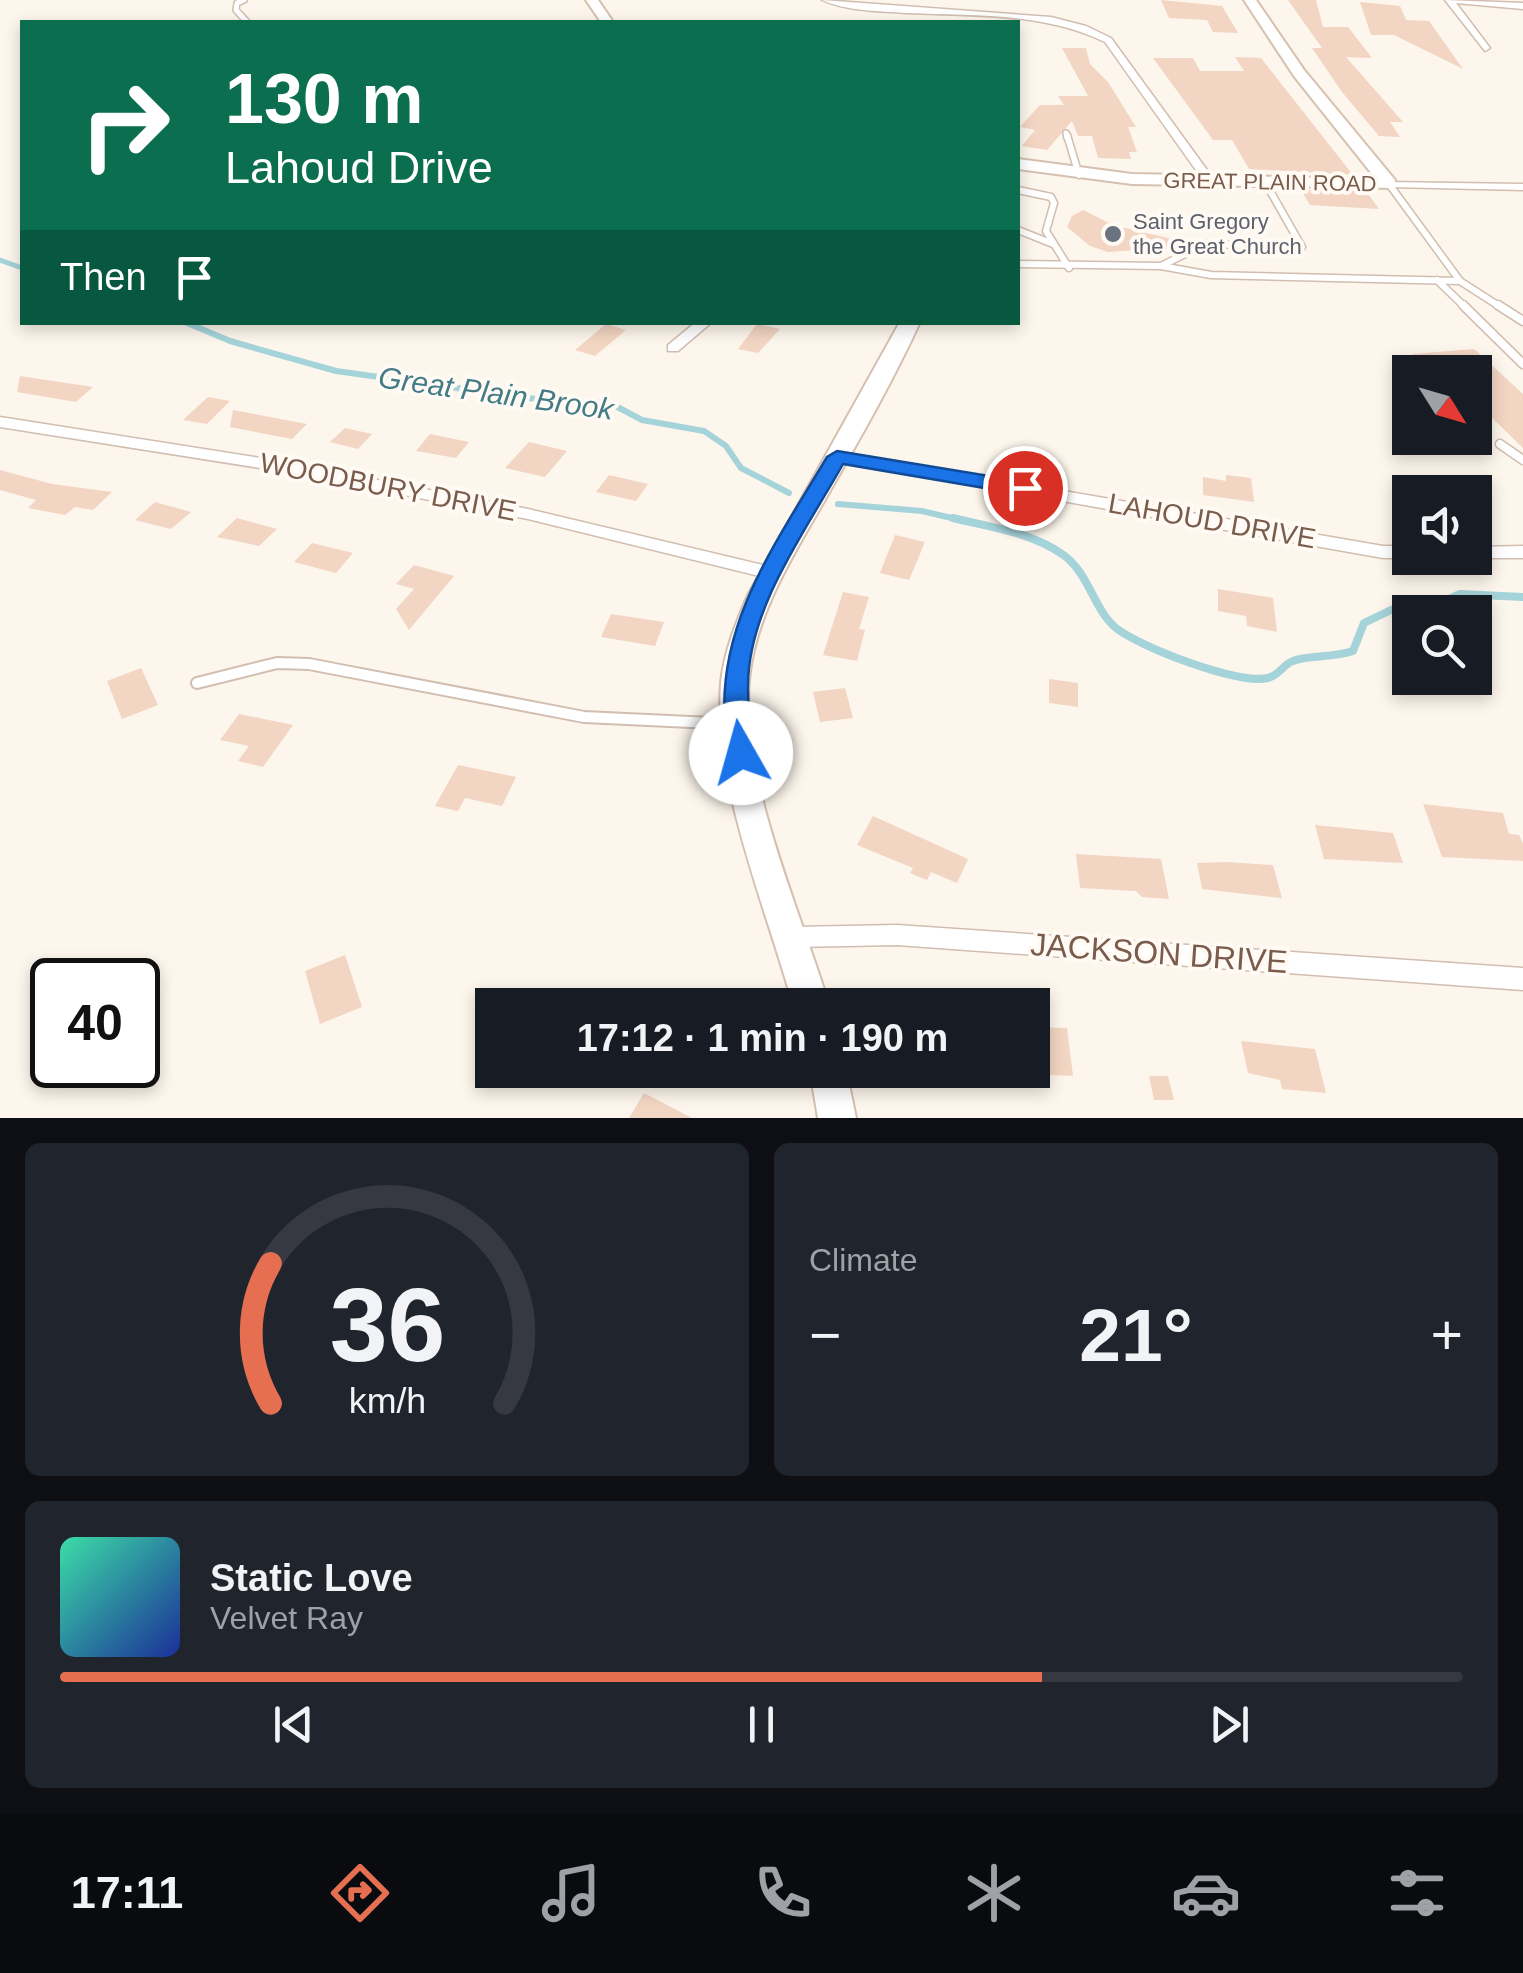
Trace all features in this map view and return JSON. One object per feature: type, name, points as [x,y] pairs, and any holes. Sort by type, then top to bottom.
[{"type":"street","points":[[826,0],[872,9],[1079,22],[1108,40],[1209,182]]},
{"type":"street","points":[[1012,0],[1015,19]]},
{"type":"street","points":[[1250,0],[1299,73],[1389,184]]},
{"type":"street","points":[[1449,0],[1523,6]]},
{"type":"street","points":[[1449,0],[1485,48]]},
{"type":"street","name":"GREAT PLAIN ROAD","points":[[1020,164],[1079,175],[1209,182],[1523,187]]},
{"type":"street","points":[[673,348],[701,325]]},
{"type":"street","points":[[808,988],[746,782],[736,724],[735,682],[745,632],[771,573],[908,325]]},
{"type":"street","name":"WOODBURY DRIVE","points":[[0,422],[240,460],[528,514],[771,573]]},
{"type":"street","name":"LAHOUD DRIVE","points":[[837,457],[1392,552]]},
{"type":"street","points":[[1492,553],[1523,552]]},
{"type":"street","name":"JACKSON DRIVE","points":[[794,937],[897,934],[1523,979]]},
{"type":"street","points":[[831,1088],[837,1118]]},
{"type":"lane","points":[[244,0],[237,2],[236,10],[245,20]]},
{"type":"lane","points":[[1066,133],[1079,175]]},
{"type":"lane","points":[[1161,266],[1205,244],[1302,247],[1265,182]]},
{"type":"lane","points":[[1389,184],[1460,281],[1523,321]]},
{"type":"lane","points":[[1020,190],[1051,197],[1046,231],[1069,268]]},
{"type":"lane","points":[[1020,231],[1053,244]]},
{"type":"lane","points":[[1020,264],[1069,268],[1161,266],[1211,275],[1460,281]]},
{"type":"lane","points":[[1436,280],[1523,364]]},
{"type":"lane","points":[[1500,444],[1523,460]]},
{"type":"lane","points":[[196,683],[277,663],[309,664],[584,717],[736,724]]},
{"type":"building","points":[[1161,0],[1222,6],[1238,33],[1213,32],[1207,20],[1169,18]]},
{"type":"building","points":[[1288,0],[1316,0],[1323,27],[1348,27],[1372,58],[1346,57],[1403,122],[1390,122],[1400,137],[1379,136],[1342,92],[1312,48],[1322,48]]},
{"type":"building","points":[[1360,2],[1400,6],[1406,20],[1429,21],[1463,69],[1394,35],[1371,35]]},
{"type":"building","points":[[1062,48],[1086,48],[1090,64],[1108,82],[1136,127],[1128,127],[1137,152],[1129,152],[1131,159],[1098,158],[1092,136],[1078,136],[1072,121],[1047,150],[1022,146],[1035,130],[1020,127],[1040,105],[1064,105],[1058,96],[1088,96]]},
{"type":"building","points":[[1235,57],[1261,58],[1353,175],[1249,169],[1232,140],[1213,140],[1153,58],[1193,58],[1200,71],[1244,71]]},
{"type":"building","points":[[1301,190],[1366,191],[1379,209],[1310,205]]},
{"type":"building","points":[[1083,210],[1113,225],[1184,242],[1184,247],[1108,252],[1090,246],[1067,227],[1072,216]]},
{"type":"building","points":[[605,325],[626,330],[595,356],[575,350]]},
{"type":"building","points":[[756,325],[780,329],[758,353],[738,349]]},
{"type":"building","points":[[1474,349],[1481,355],[1413,355]]},
{"type":"building","points":[[1492,366],[1523,394],[1523,448],[1492,418]]},
{"type":"building","points":[[20,376],[93,387],[76,402],[17,392]]},
{"type":"building","points":[[208,397],[230,401],[207,424],[183,420]]},
{"type":"building","points":[[233,410],[307,424],[292,439],[230,427]]},
{"type":"building","points":[[345,428],[372,434],[358,449],[330,442]]},
{"type":"building","points":[[430,434],[469,442],[456,458],[416,451]]},
{"type":"building","points":[[529,442],[567,451],[545,477],[505,468]]},
{"type":"building","points":[[0,470],[52,484],[112,492],[93,510],[75,507],[65,515],[28,508],[36,500],[0,490]]},
{"type":"building","points":[[609,475],[648,484],[636,501],[596,492]]},
{"type":"building","points":[[1226,475],[1251,478],[1254,502],[1203,495],[1203,477],[1226,481]]},
{"type":"building","points":[[155,502],[191,512],[171,529],[135,520]]},
{"type":"building","points":[[237,518],[277,529],[259,546],[217,537]]},
{"type":"building","points":[[895,535],[925,542],[909,580],[880,573]]},
{"type":"building","points":[[312,543],[353,553],[336,573],[294,562]]},
{"type":"building","points":[[414,565],[454,576],[409,630],[396,609],[414,589],[396,584]]},
{"type":"building","points":[[1218,589],[1273,598],[1277,632],[1247,626],[1246,616],[1218,611]]},
{"type":"building","points":[[843,592],[869,597],[859,629],[865,630],[857,661],[823,655]]},
{"type":"building","points":[[611,614],[664,622],[655,646],[601,637]]},
{"type":"building","points":[[141,668],[158,705],[122,719],[107,681]]},
{"type":"building","points":[[1049,679],[1078,683],[1078,707],[1049,703]]},
{"type":"building","points":[[845,688],[853,718],[820,722],[813,692]]},
{"type":"building","points":[[239,714],[293,725],[263,767],[238,761],[249,746],[220,740]]},
{"type":"building","points":[[458,765],[516,777],[502,806],[465,798],[458,811],[435,806]]},
{"type":"building","points":[[1423,804],[1503,813],[1509,834],[1519,835],[1523,843],[1523,861],[1442,857]]},
{"type":"building","points":[[873,816],[968,859],[957,883],[931,872],[927,880],[910,873],[913,868],[857,845]]},
{"type":"building","points":[[1315,825],[1393,833],[1403,863],[1324,859]]},
{"type":"building","points":[[1076,854],[1161,859],[1169,899],[1142,897],[1136,891],[1080,888]]},
{"type":"building","points":[[1197,863],[1273,865],[1282,898],[1202,889]]},
{"type":"building","points":[[345,955],[362,1007],[320,1024],[305,971]]},
{"type":"building","points":[[1050,1028],[1067,1028],[1073,1076],[1050,1075]]},
{"type":"building","points":[[1241,1041],[1315,1049],[1326,1093],[1282,1089],[1280,1080],[1248,1073]]},
{"type":"building","points":[[1149,1076],[1168,1076],[1174,1100],[1154,1100]]},
{"type":"building","points":[[644,1093],[692,1118],[629,1118]]},
{"type":"waterway","name":"Great Plain Brook","points":[[0,260],[20,267]]},
{"type":"waterway","name":"Great Plain Brook","points":[[192,325],[230,341],[336,371],[543,400],[610,403],[642,420],[704,431],[726,446],[741,468],[789,493]]},
{"type":"waterway","name":"Great Plain Brook","points":[[838,504],[922,511],[964,521]]},
{"type":"waterway","name":"Great Plain Brook","points":[[953,518],[1023,535],[1062,554],[1079,570],[1108,620],[1128,636],[1190,663],[1254,679],[1272,677],[1299,659],[1353,651],[1364,623],[1391,610],[1434,606],[1460,594],[1523,597]]},
{"type":"place","name":"Saint Gregory the Great Church","points":[[1113,234]]},
{"type":"route","points":[[741,753],[735,682],[745,632],[771,573],[837,457],[1025,488]]}]
